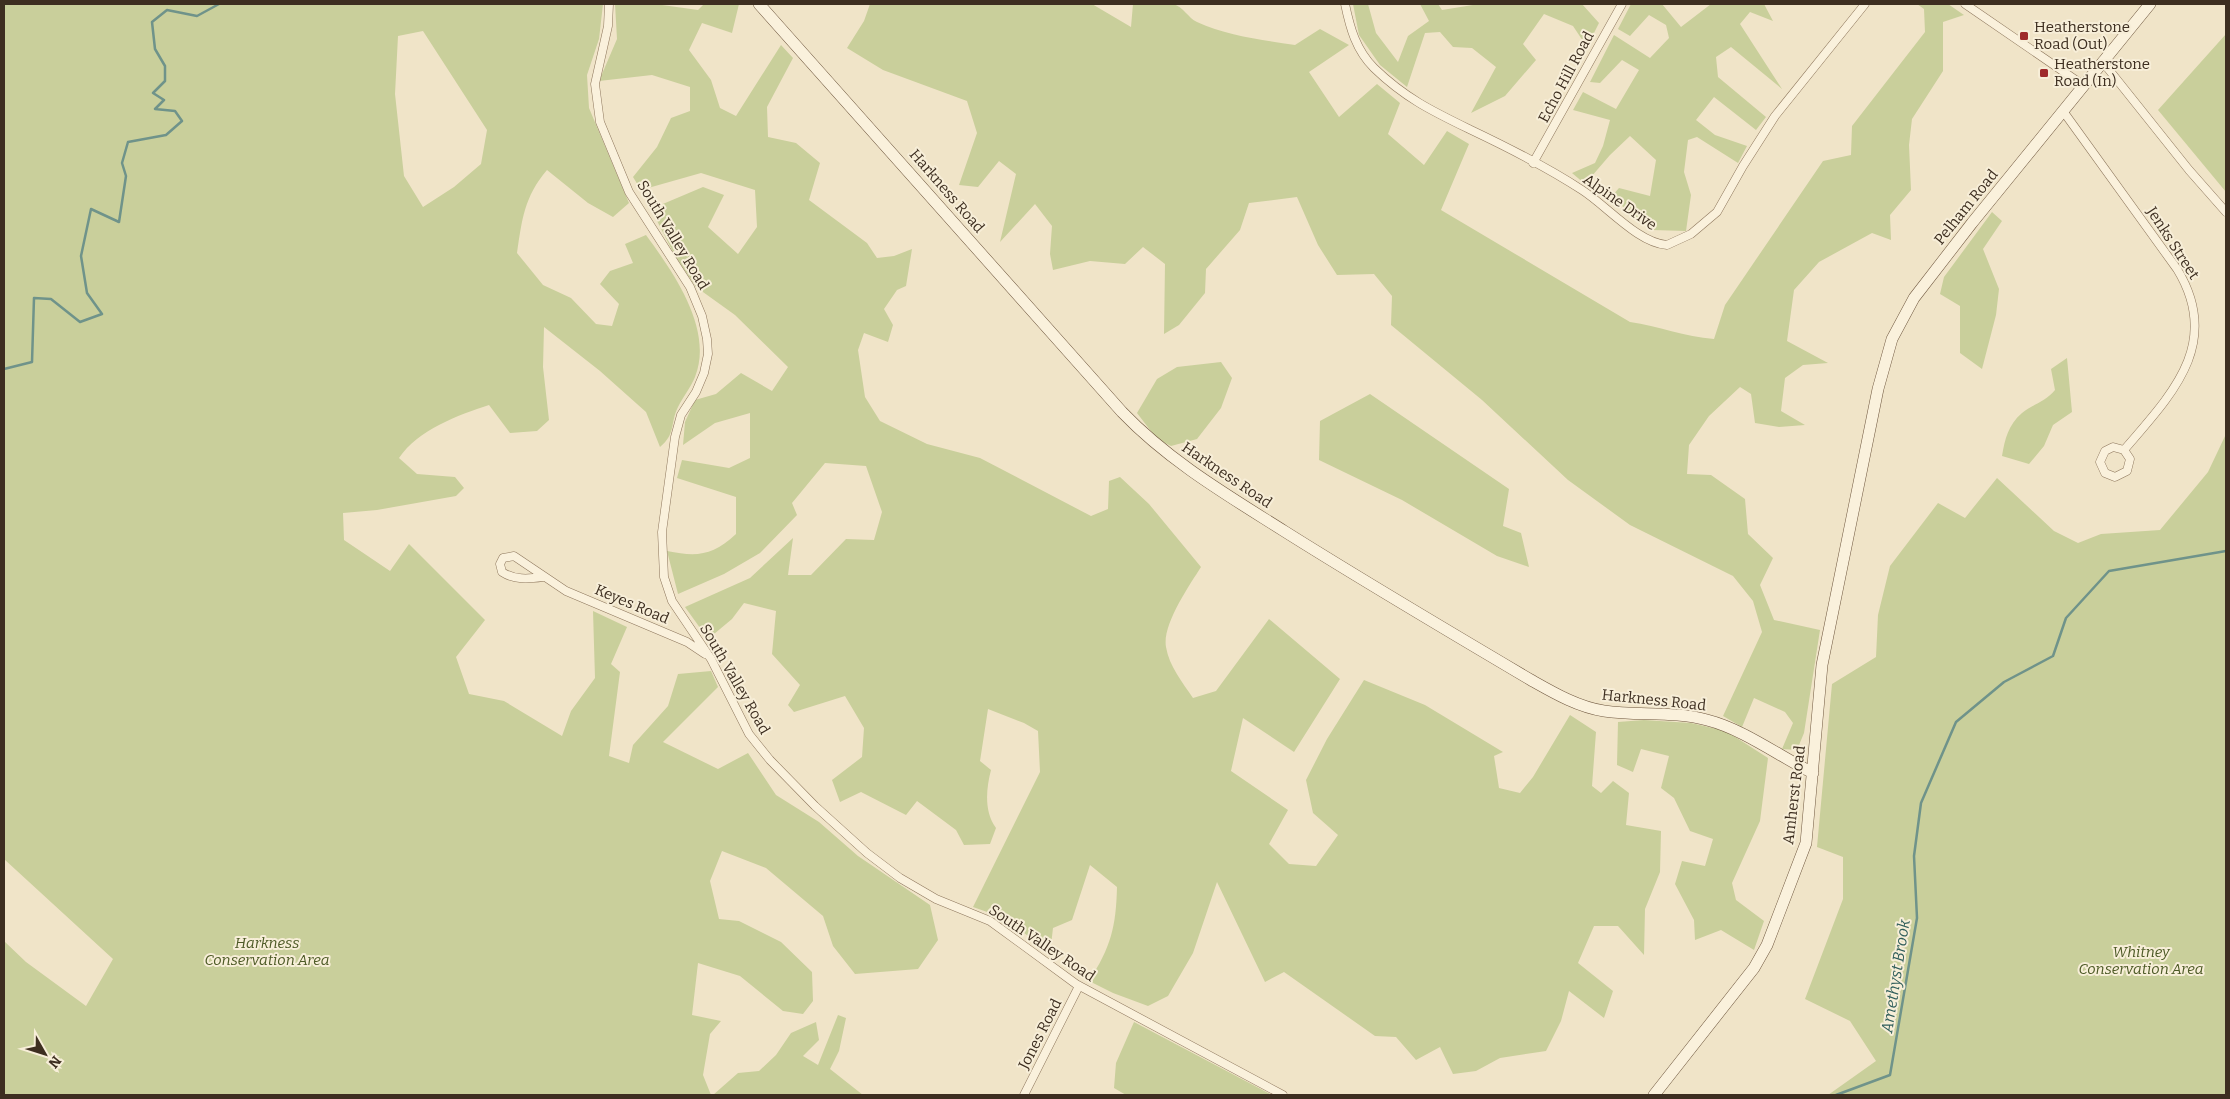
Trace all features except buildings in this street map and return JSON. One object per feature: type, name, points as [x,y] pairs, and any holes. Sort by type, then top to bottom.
[{"type":"main road","name":"Harkness Road","points":[[759,4],[1122,412],[1178,462],[1302,542],[1568,700],[1603,711],[1688,716],[1707,720],[1738,732],[1813,773]]},
{"type":"main road","name":"Pelham Road","points":[[1863,459],[1885,360],[1907,308],[1967,229],[2150,4]]},
{"type":"main road","name":"Amherst Road","points":[[1654,1095],[1754,968],[1767,944],[1806,844],[1822,665],[1863,459]]},
{"type":"street","name":"South Valley Road","points":[[609,4],[608,26],[594,84],[600,122],[630,192],[690,287],[706,331],[708,354],[704,373],[696,392],[681,415],[675,437],[663,522],[661,552],[665,584],[672,601],[711,658],[741,721],[758,747],[804,796],[862,849],[913,887],[996,925],[1080,986],[1283,1095]]},
{"type":"street","name":"Alpine Drive","points":[[1345,4],[1351,31],[1361,52],[1393,85],[1431,111],[1468,128],[1583,190],[1644,237],[1662,245],[1676,242],[1705,224],[1718,212],[1739,172],[1771,122],[1865,4]]},
{"type":"street","name":"Echo Hill Road","points":[[1533,163],[1622,4]]},
{"type":"street","points":[[1965,4],[2083,86]]},
{"type":"street","points":[[2102,61],[2189,170],[2226,212]]},
{"type":"street","name":"Jenks Street","points":[[2063,111],[2177,269],[2192,306],[2194,341],[2184,374],[2166,401],[2124,450]]},
{"type":"street","name":"Keyes Road","points":[[542,577],[530,579],[512,577],[502,572],[500,564],[503,558],[514,556],[542,577],[578,596],[687,642],[711,658]]},
{"type":"street","name":"Jones Road","points":[[1024,1095],[1080,986]]},
{"type":"green space","name":"Harkness Conservation Area","points":[[4,4],[603,4],[599,39],[587,75],[589,108],[629,203],[613,217],[588,203],[547,170],[533,190],[525,209],[517,253],[543,285],[571,298],[596,324],[612,326],[619,304],[600,284],[610,271],[633,263],[625,244],[646,235],[668,266],[688,302],[699,340],[699,359],[695,377],[678,407],[671,433],[660,447],[646,412],[600,371],[544,327],[543,367],[549,420],[537,431],[510,433],[489,405],[439,425],[417,439],[399,458],[417,474],[455,477],[464,488],[456,496],[377,510],[343,513],[344,540],[390,571],[409,544],[485,620],[456,657],[469,694],[504,701],[562,736],[571,711],[595,678],[593,611],[627,627],[611,664],[620,672],[609,756],[629,763],[633,745],[668,706],[678,674],[711,671],[718,687],[663,742],[718,769],[748,753],[776,795],[819,822],[858,856],[930,905],[938,940],[918,969],[855,974],[833,946],[823,916],[766,868],[722,851],[710,881],[719,919],[739,921],[781,942],[812,972],[813,1001],[803,1014],[783,1011],[740,976],[698,963],[692,1015],[721,1021],[710,1034],[703,1075],[711,1095],[4,1095],[4,941],[26,962],[86,1006],[113,959],[4,859]],"holes":[[[423,31],[487,130],[481,164],[454,187],[423,207],[404,176],[395,94],[398,36]]]},
{"type":"green space","points":[[615,4],[655,4],[698,10],[704,4],[739,4],[732,33],[702,23],[689,50],[711,80],[720,108],[736,116],[781,45],[793,58],[767,107],[768,137],[796,143],[820,163],[809,200],[867,243],[877,258],[894,256],[912,249],[906,286],[897,290],[884,309],[893,325],[888,342],[864,333],[858,350],[865,397],[880,421],[927,444],[980,458],[1091,516],[1108,509],[1109,481],[1120,477],[1149,504],[1201,567],[1172,617],[1166,638],[1166,647],[1170,661],[1193,698],[1216,691],[1269,619],[1340,679],[1294,752],[1243,718],[1231,771],[1288,810],[1269,844],[1289,864],[1316,866],[1338,835],[1313,813],[1306,780],[1327,739],[1364,680],[1425,705],[1503,752],[1494,756],[1499,788],[1520,793],[1533,777],[1570,715],[1596,732],[1592,786],[1601,793],[1613,781],[1629,793],[1626,825],[1661,831],[1660,872],[1645,909],[1644,955],[1618,926],[1594,926],[1578,963],[1613,991],[1604,1018],[1569,991],[1561,1021],[1546,1051],[1500,1058],[1476,1071],[1453,1074],[1440,1047],[1416,1060],[1396,1037],[1375,1036],[1284,972],[1265,982],[1217,882],[1193,953],[1168,996],[1148,1006],[1113,993],[1089,981],[1103,958],[1111,936],[1114,925],[1117,887],[1090,865],[1072,920],[1053,928],[1050,954],[1007,919],[973,907],[1040,772],[1038,731],[1024,723],[988,709],[980,761],[991,770],[987,800],[989,815],[996,828],[990,844],[964,845],[956,830],[917,801],[906,815],[861,792],[840,802],[832,780],[862,757],[864,728],[845,696],[794,712],[788,705],[800,685],[772,654],[776,611],[744,603],[732,619],[708,639],[685,607],[750,578],[793,538],[788,575],[811,575],[846,539],[874,540],[882,512],[866,466],[825,463],[792,503],[797,515],[760,553],[724,574],[678,594],[667,551],[687,554],[704,553],[719,547],[736,534],[736,497],[677,478],[682,460],[729,468],[750,458],[750,413],[715,423],[683,445],[685,422],[695,400],[716,394],[741,373],[772,391],[788,367],[735,315],[696,287],[675,256],[651,209],[703,187],[724,195],[708,227],[738,254],[757,227],[755,190],[701,173],[641,190],[633,177],[657,147],[671,118],[690,111],[690,87],[652,75],[599,81],[617,39]]},
{"type":"green space","points":[[870,4],[1092,4],[1131,27],[1133,4],[1173,4],[1194,20],[1220,31],[1295,45],[1320,29],[1349,45],[1309,72],[1339,117],[1377,84],[1400,103],[1388,134],[1424,165],[1447,131],[1469,144],[1441,210],[1630,322],[1714,339],[1725,305],[1823,161],[1851,155],[1852,126],[1925,32],[1924,9],[1917,4],[1948,4],[1964,15],[1943,22],[1943,71],[1912,119],[1909,145],[1911,190],[1890,215],[1891,240],[1872,233],[1819,262],[1794,290],[1787,341],[1828,363],[1803,365],[1785,378],[1781,411],[1805,425],[1779,427],[1755,423],[1751,394],[1740,387],[1709,416],[1689,445],[1687,474],[1711,475],[1745,499],[1748,534],[1773,558],[1760,585],[1774,620],[1820,630],[1804,733],[1797,750],[1782,749],[1793,723],[1785,712],[1754,698],[1742,727],[1723,716],[1762,632],[1753,601],[1733,576],[1630,525],[1568,480],[1482,400],[1391,325],[1392,296],[1374,274],[1337,275],[1318,245],[1297,197],[1249,203],[1240,230],[1206,269],[1205,293],[1179,325],[1164,334],[1165,264],[1143,247],[1125,264],[1090,261],[1053,270],[1050,254],[1052,226],[1035,204],[1000,242],[1016,174],[999,161],[978,187],[959,185],[977,133],[967,101],[883,70],[847,48],[864,21]]},
{"type":"green space","points":[[1353,4],[1368,4],[1376,33],[1398,62],[1408,36],[1429,21],[1420,4],[1438,4],[1442,10],[1479,4],[1582,4],[1599,23],[1587,47],[1573,26],[1544,14],[1523,44],[1536,60],[1505,96],[1471,113],[1496,67],[1472,48],[1453,47],[1440,32],[1425,33],[1407,87],[1380,65],[1359,35]]},
{"type":"green space","points":[[1631,4],[1662,4],[1681,27],[1711,4],[1764,4],[1773,21],[1750,12],[1740,24],[1782,89],[1731,47],[1716,57],[1718,77],[1766,117],[1756,130],[1714,97],[1696,120],[1715,135],[1747,146],[1738,163],[1697,137],[1688,140],[1684,172],[1691,195],[1686,231],[1652,230],[1611,197],[1619,188],[1650,196],[1656,160],[1630,136],[1610,155],[1585,184],[1572,173],[1595,163],[1603,146],[1610,120],[1573,110],[1583,92],[1616,109],[1639,70],[1622,60],[1600,83],[1590,82],[1614,35],[1650,58],[1669,38],[1666,25],[1649,15],[1630,36],[1618,29]]},
{"type":"green space","points":[[2226,34],[2226,192],[2158,110]]},
{"type":"green space","points":[[1992,212],[2002,221],[1983,249],[1999,289],[1996,315],[1982,369],[1960,353],[1960,306],[1940,294],[1944,277]]},
{"type":"green space","points":[[2067,358],[2072,412],[2053,425],[2044,446],[2029,464],[2002,456],[2006,438],[2013,422],[2022,413],[2055,390],[2051,369]]},
{"type":"green space","points":[[1221,362],[1232,378],[1221,408],[1197,439],[1171,446],[1157,439],[1137,413],[1157,379],[1177,367]]},
{"type":"green space","points":[[1370,394],[1509,489],[1503,526],[1521,533],[1529,567],[1497,556],[1402,500],[1319,460],[1320,421]]},
{"type":"green space","name":"Whitney Conservation Area","points":[[2226,434],[2226,1095],[1828,1095],[1876,1061],[1850,1021],[1805,999],[1843,899],[1843,857],[1817,847],[1832,684],[1876,657],[1878,615],[1890,566],[1938,503],[1965,518],[1997,478],[2054,531],[2078,543],[2101,534],[2160,530],[2208,472]]},
{"type":"green space","points":[[1644,720],[1691,723],[1726,731],[1768,758],[1760,821],[1732,883],[1736,900],[1764,921],[1754,950],[1721,930],[1695,940],[1694,920],[1675,884],[1682,861],[1705,866],[1713,839],[1690,831],[1674,798],[1661,788],[1669,756],[1641,749],[1633,772],[1617,765],[1618,722]]},
{"type":"green space","points":[[838,1015],[846,1018],[839,1051],[830,1069],[863,1095],[713,1095],[738,1073],[759,1071],[776,1055],[791,1033],[816,1022],[819,1040],[803,1056],[818,1065]]},
{"type":"green space","points":[[1134,1022],[1272,1095],[1126,1095],[1114,1088],[1116,1063]]},
{"type":"waterway","points":[[4,369],[32,362],[34,298],[51,299],[80,322],[102,314],[87,293],[81,256],[91,209],[119,222],[126,176],[122,163],[128,142],[166,135],[182,121],[175,111],[155,109],[164,100],[153,93],[165,81],[165,66],[155,49],[152,22],[167,10],[197,16],[219,4]]},
{"type":"waterway","name":"Amethyst Brook","points":[[1836,1095],[1890,1075],[1917,918],[1914,856],[1921,803],[1956,722],[2004,682],[2053,656],[2066,618],[2109,571],[2226,551]]},
{"type":"place","name":"Heatherstone Road (Out)","points":[[2024,36]]},
{"type":"place","name":"Heatherstone Road (In)","points":[[2044,73]]}]
